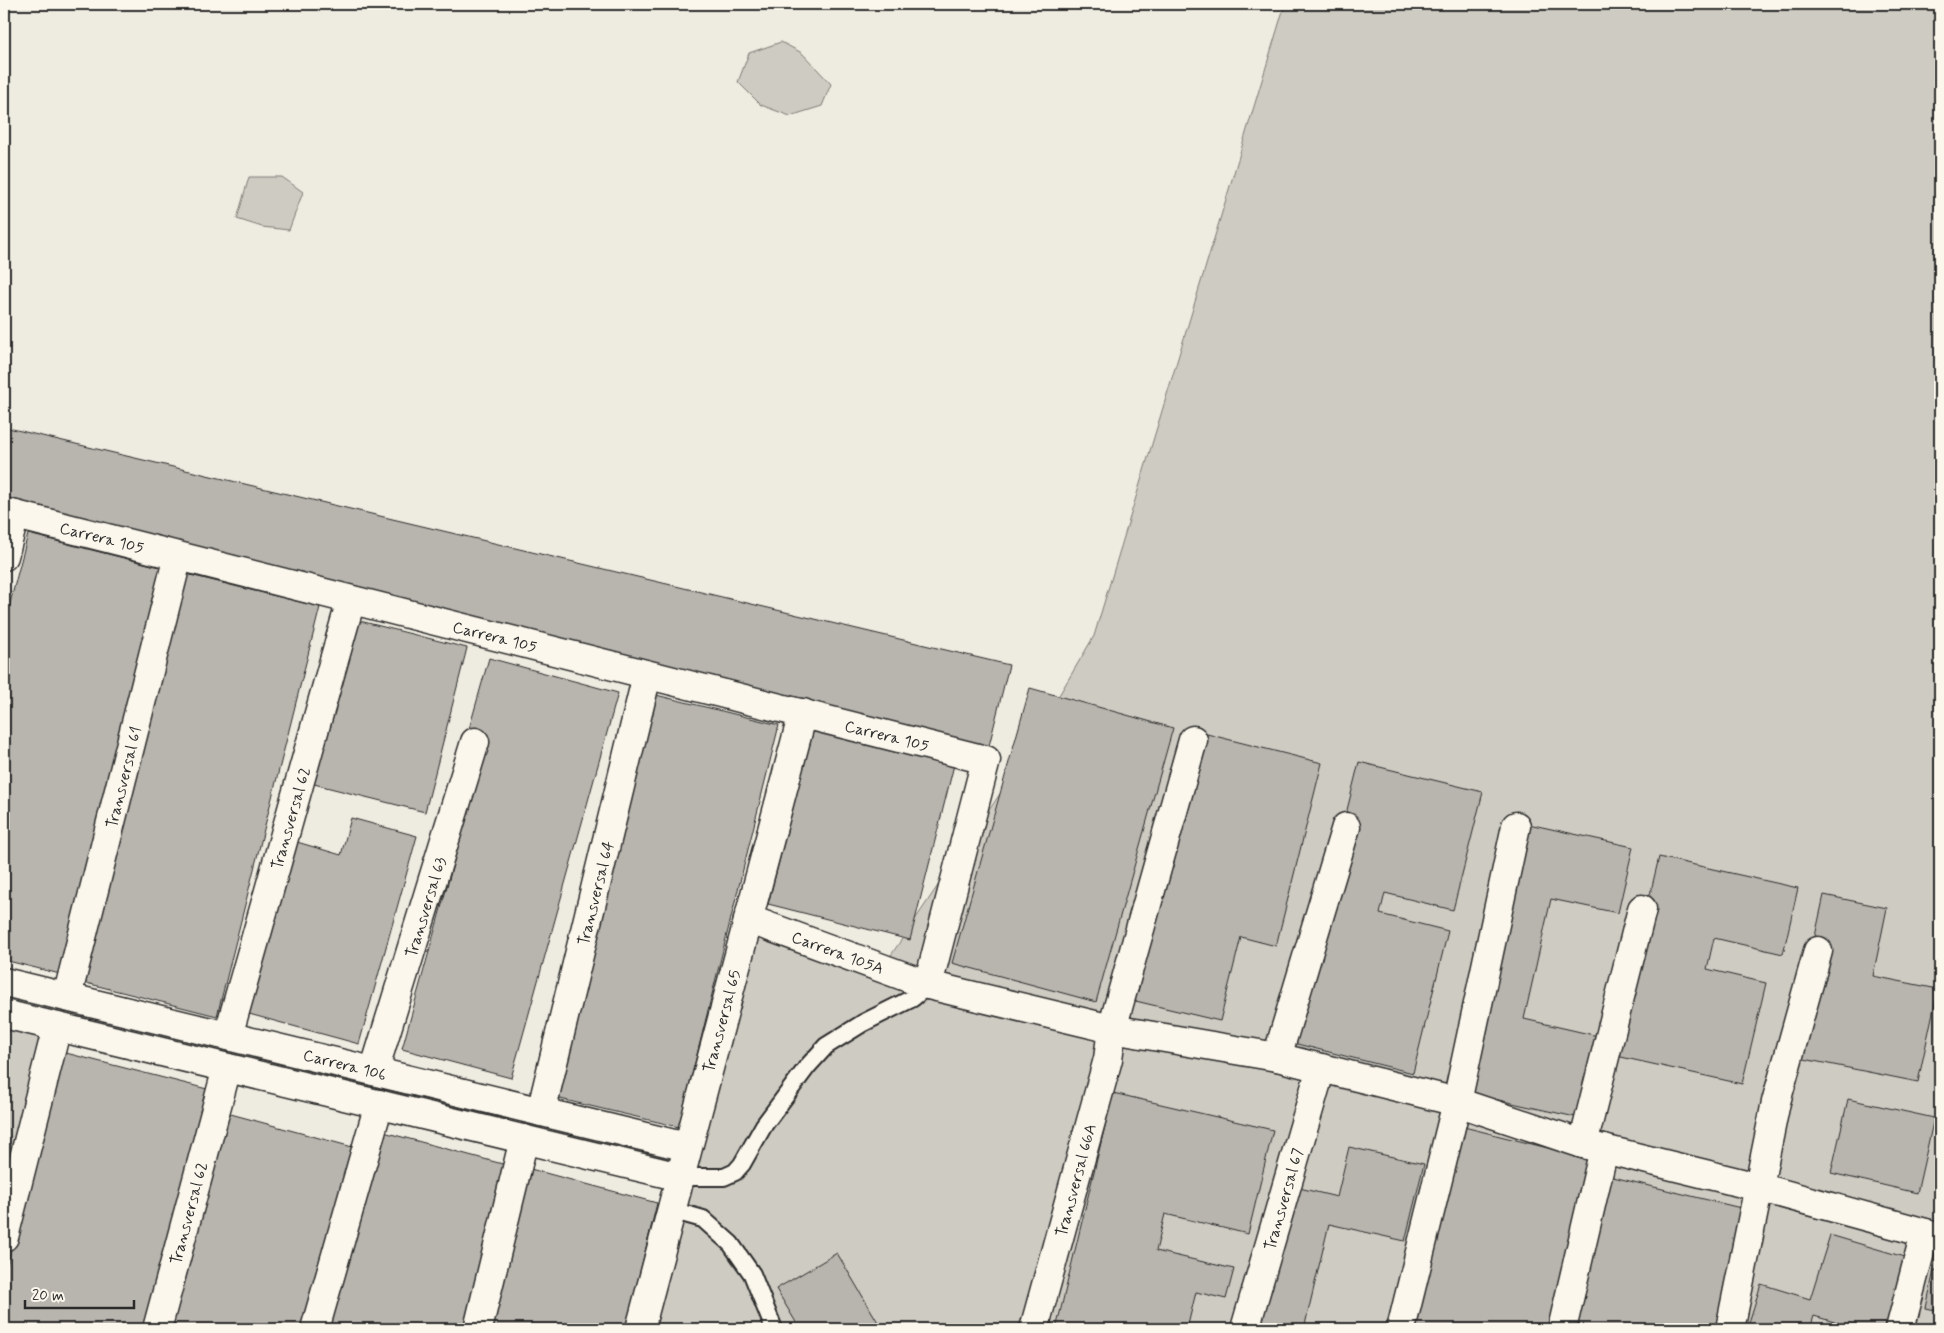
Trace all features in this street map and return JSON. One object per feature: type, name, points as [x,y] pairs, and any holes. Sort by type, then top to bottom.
[{"type":"street","points":[[4,556],[9,514]]},
{"type":"street","name":"Carrera 105","points":[[9,514],[986,760],[928,985]]},
{"type":"street","name":"Transversal 61","points":[[67,997],[178,556]]},
{"type":"street","name":"Transversal 62","points":[[228,1036],[351,600]]},
{"type":"street","name":"Transversal 64","points":[[541,1112],[648,674]]},
{"type":"street","name":"Transversal 65","points":[[640,1329],[803,714]]},
{"type":"street","name":"Transversal 66A","points":[[1034,1329],[1108,1059],[1112,1029],[1193,740]]},
{"type":"street","name":"Transversal 63","points":[[374,1071],[475,742]]},
{"type":"street","points":[[1401,1329],[1457,1102],[1516,826]]},
{"type":"street","points":[[1277,1057],[1346,827]]},
{"type":"street","points":[[1562,1329],[1594,1146],[1642,909]]},
{"type":"street","name":"Carrera 105A","points":[[748,919],[928,985],[1112,1029],[1277,1057],[1457,1102],[1594,1146],[1758,1187],[1932,1235]]},
{"type":"street","points":[[1730,1329],[1776,1102],[1818,951]]},
{"type":"street","name":"Carrera 106","points":[[4,982],[687,1147]]},
{"type":"street","name":"Carrera 106","points":[[4,1014],[680,1177]]},
{"type":"street","points":[[4,1237],[57,1027]]},
{"type":"street","name":"Transversal 62","points":[[156,1329],[227,1068]]},
{"type":"street","name":"Transversal 67","points":[[1245,1329],[1321,1068]]},
{"type":"street","points":[[315,1329],[379,1104]]},
{"type":"street","points":[[478,1329],[524,1139]]},
{"type":"street","points":[[1900,1329],[1932,1235]]},
{"type":"lane","points":[[680,1177],[724,1177],[735,1172],[742,1164],[764,1124],[807,1067],[826,1046],[863,1023],[912,998],[928,985]]},
{"type":"lane","points":[[672,1210],[703,1219],[731,1244],[752,1274],[774,1329]]},
{"type":"path","points":[[1917,4],[1940,6]]},
{"type":"shaded area","points":[[1285,4],[1940,4],[1940,1329],[643,1329],[753,925],[887,961],[1006,785],[1094,636]]},
{"type":"shaded area","points":[[781,42],[802,53],[831,84],[822,106],[790,116],[761,105],[738,82],[749,53]]},
{"type":"shaded area","points":[[249,177],[282,177],[303,192],[289,230],[262,227],[237,219]]},
{"type":"shaded area","points":[[4,1027],[45,1038],[4,1194]]},
{"type":"building","points":[[4,427],[1009,665],[987,754],[4,503]]},
{"type":"building","points":[[28,534],[164,568],[60,974],[4,960],[4,626]]},
{"type":"building","points":[[182,573],[320,607],[217,1016],[78,981]]},
{"type":"building","points":[[352,619],[467,648],[425,812],[310,783]]},
{"type":"building","points":[[489,658],[618,693],[511,1078],[402,1049],[487,742],[469,729]]},
{"type":"building","points":[[1030,688],[1173,728],[1096,1002],[952,963]]},
{"type":"building","points":[[652,694],[779,725],[679,1127],[552,1097]]},
{"type":"building","points":[[813,730],[954,765],[910,940],[768,904]]},
{"type":"building","points":[[1195,731],[1322,763],[1276,946],[1241,937],[1220,1021],[1127,999]]},
{"type":"building","points":[[1359,762],[1483,792],[1453,910],[1385,893],[1380,914],[1448,931],[1413,1073],[1289,1042]]},
{"type":"building","points":[[351,818],[417,836],[359,1044],[249,1014],[297,842],[341,855]]},
{"type":"building","points":[[1515,821],[1633,847],[1618,913],[1551,899],[1524,1019],[1598,1036],[1580,1118],[1453,1090]]},
{"type":"building","points":[[1659,857],[1798,888],[1783,954],[1714,938],[1707,969],[1766,983],[1742,1084],[1612,1055]]},
{"type":"building","points":[[1824,895],[1887,908],[1873,976],[1938,989],[1918,1082],[1789,1056]]},
{"type":"building","points":[[62,1052],[207,1089],[145,1329],[4,1329],[4,1276]]},
{"type":"building","points":[[1113,1093],[1273,1130],[1248,1234],[1165,1214],[1156,1251],[1234,1269],[1226,1299],[1196,1292],[1187,1329],[1056,1329]]},
{"type":"building","points":[[1848,1099],[1934,1118],[1917,1193],[1831,1173]]},
{"type":"building","points":[[227,1113],[356,1148],[305,1329],[166,1329]]},
{"type":"building","points":[[1456,1125],[1592,1159],[1548,1329],[1403,1329]]},
{"type":"building","points":[[380,1131],[510,1166],[466,1329],[326,1329]]},
{"type":"building","points":[[1349,1147],[1424,1164],[1405,1241],[1329,1224],[1304,1329],[1257,1329],[1291,1186],[1337,1197]]},
{"type":"building","points":[[523,1167],[657,1203],[626,1329],[485,1329]]},
{"type":"building","points":[[1609,1176],[1749,1210],[1720,1329],[1571,1329]]},
{"type":"building","points":[[1830,1235],[1911,1259],[1889,1329],[1858,1329],[1814,1316],[1810,1329],[1747,1329],[1761,1284],[1810,1299]]},
{"type":"building","points":[[837,1253],[882,1329],[800,1329],[776,1289]]},
{"type":"building","points":[[1934,1270],[1940,1271],[1940,1311],[1926,1308]]}]
